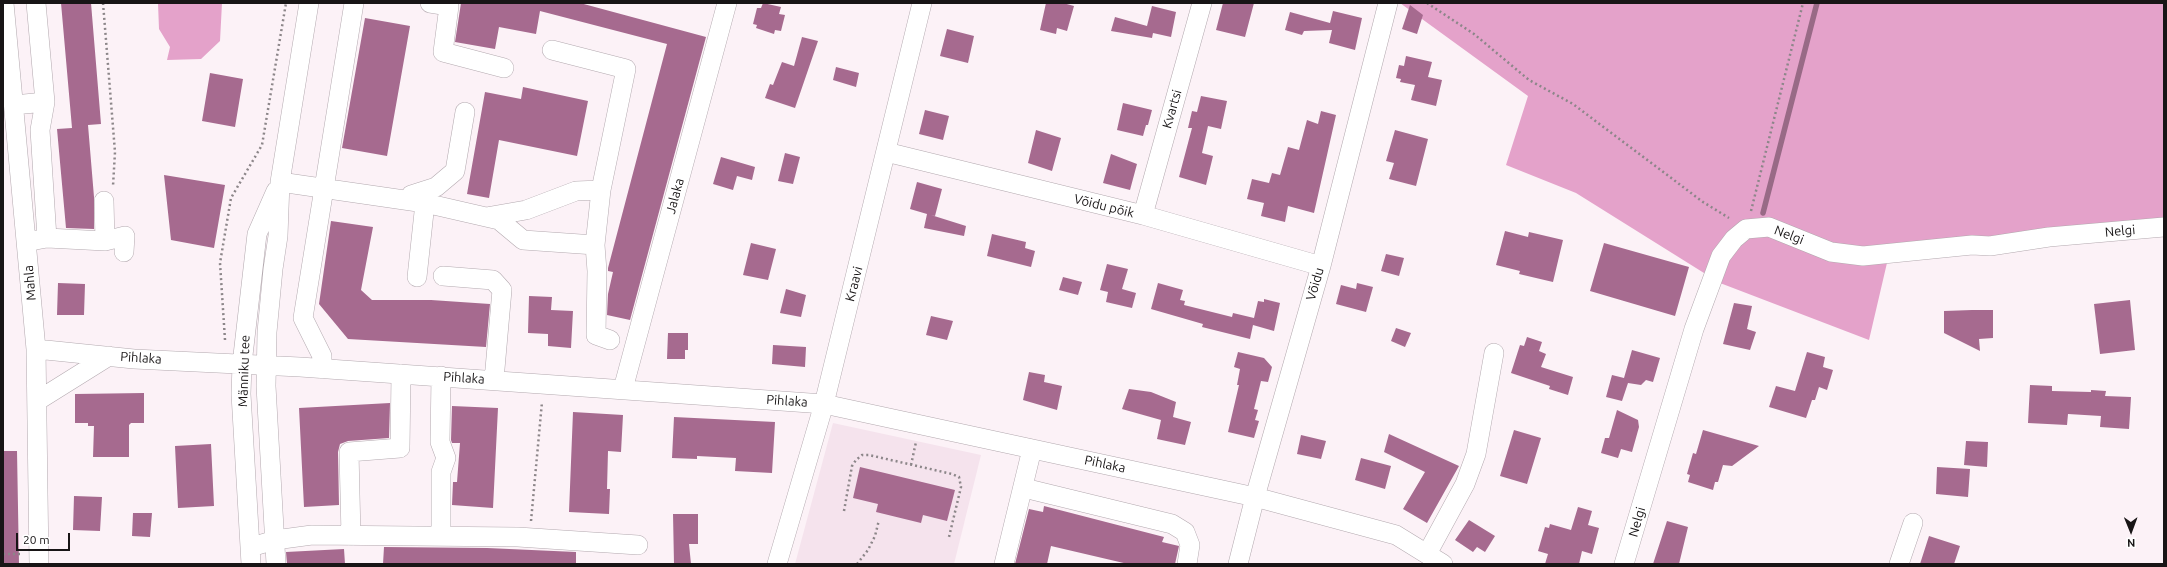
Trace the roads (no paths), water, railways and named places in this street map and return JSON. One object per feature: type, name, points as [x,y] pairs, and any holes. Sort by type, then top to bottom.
[{"type":"street","name":"Mahla","points":[[4,3],[36,349],[40,564]]},
{"type":"street","points":[[36,3],[45,102],[40,130],[47,238]]},
{"type":"street","name":"Männiku tee","points":[[276,564],[266,365],[269,305],[278,236],[280,182],[308,3]]},
{"type":"street","points":[[322,369],[322,356],[303,318],[354,3]]},
{"type":"street","points":[[430,3],[449,6],[443,52],[504,68]]},
{"type":"street","name":"Jalaka","points":[[623,389],[727,3]]},
{"type":"street","name":"Kraavi","points":[[777,564],[824,404],[922,3]]},
{"type":"street","name":"Kvartsi","points":[[1143,215],[1202,3]]},
{"type":"street","name":"Võidu","points":[[1238,564],[1255,497],[1321,266],[1388,3]]},
{"type":"street","points":[[552,50],[626,69],[601,190],[594,245],[597,271],[596,335],[610,340]]},
{"type":"street","points":[[14,105],[45,102]]},
{"type":"street","points":[[418,199],[436,187],[455,171],[465,112]]},
{"type":"street","name":"Võidu põik","points":[[886,152],[1143,215],[1321,266]]},
{"type":"street","points":[[280,182],[418,199],[500,220],[523,240],[594,245]]},
{"type":"street","name":"Männiku tee","points":[[251,556],[241,394],[242,364],[257,234],[280,182]]},
{"type":"street","points":[[486,217],[526,210],[576,191],[601,190]]},
{"type":"street","points":[[417,277],[418,199]]},
{"type":"street","points":[[104,201],[105,241]]},
{"type":"street","name":"Nelgi","points":[[1624,564],[1694,329],[1721,256],[1734,239],[1746,229],[1769,227],[1831,252],[1863,256],[1972,245],[1990,246],[2049,237],[2164,227]]},
{"type":"street","points":[[26,242],[47,238],[105,241],[125,236],[124,252]]},
{"type":"street","points":[[443,276],[493,280],[502,290],[494,380]]},
{"type":"street","name":"Pihlaka","points":[[36,349],[109,356],[441,376],[824,404],[1255,497],[1396,535],[1443,564]]},
{"type":"street","points":[[1427,554],[1465,484],[1476,454],[1494,353]]},
{"type":"street","name":"Pihlaka","points":[[37,401],[109,356]]},
{"type":"street","points":[[351,536],[349,452],[400,448],[401,374]]},
{"type":"street","points":[[441,376],[440,442],[446,458],[441,472],[441,536]]},
{"type":"street","points":[[1004,564],[1024,488],[1032,449]]},
{"type":"street","points":[[1024,488],[1172,524],[1185,532],[1190,545],[1187,564]]},
{"type":"street","points":[[1899,564],[1913,524]]},
{"type":"street","points":[[251,556],[275,540],[312,535],[518,537],[638,544]]},
{"type":"waterway","points":[[1763,213],[1817,3]]}]
